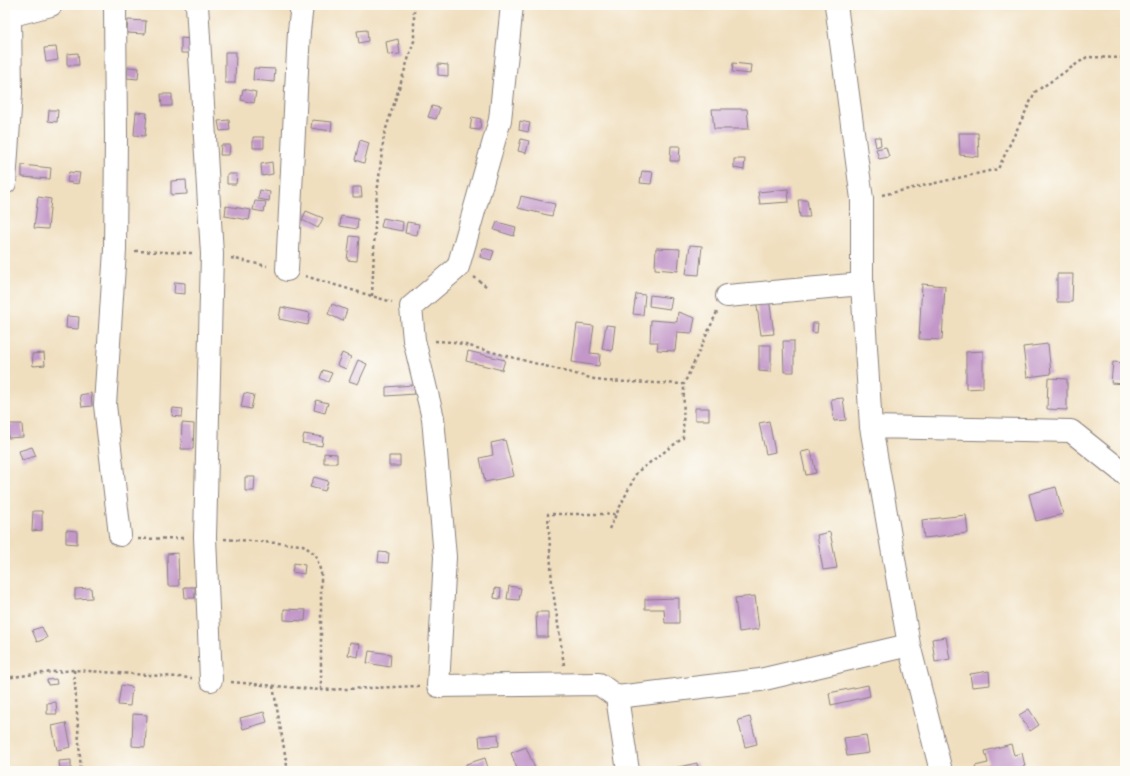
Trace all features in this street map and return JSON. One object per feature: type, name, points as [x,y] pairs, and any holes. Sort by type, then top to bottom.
[{"type":"street","points":[[5,183],[11,93],[8,16],[51,5]]},
{"type":"street","points":[[115,5],[115,250],[105,405],[120,535]]},
{"type":"street","points":[[197,5],[212,254],[205,537],[211,680]]},
{"type":"street","points":[[287,270],[299,31],[302,5]]},
{"type":"street","points":[[512,5],[500,120],[458,267],[411,307],[414,340],[432,418],[444,557],[438,686],[599,684],[617,697],[760,680],[909,645]]},
{"type":"street","points":[[836,5],[862,199],[862,284],[871,427],[909,645],[941,771]]},
{"type":"street","points":[[727,296],[862,284]]},
{"type":"street","points":[[871,427],[1071,431],[1125,474]]},
{"type":"street","points":[[617,697],[628,771]]},
{"type":"path","points":[[372,296],[376,203],[384,135],[414,41],[414,5]]},
{"type":"path","points":[[862,199],[998,169],[1035,92],[1087,57],[1125,58]]},
{"type":"path","points":[[115,250],[212,254],[287,270],[329,284],[411,307]]},
{"type":"path","points":[[609,529],[637,472],[683,438],[684,384],[719,307],[727,296]]},
{"type":"path","points":[[414,340],[454,342],[602,381],[684,384]]},
{"type":"path","points":[[566,684],[552,584],[548,514],[616,514]]},
{"type":"path","points":[[316,555],[321,573],[321,690]]},
{"type":"path","points":[[74,670],[81,771]]},
{"type":"path","points":[[273,686],[288,771]]},
{"type":"building","points":[[128,20],[146,21],[145,34],[127,33]]},
{"type":"building","points":[[367,30],[368,41],[359,43],[357,31]]},
{"type":"building","points":[[181,38],[192,39],[192,53],[181,53]]},
{"type":"building","points":[[398,39],[400,54],[388,55],[386,42]]},
{"type":"building","points":[[56,47],[58,60],[46,62],[44,48]]},
{"type":"building","points":[[225,52],[236,52],[235,83],[225,83]]},
{"type":"building","points":[[78,53],[79,65],[67,65],[67,54]]},
{"type":"building","points":[[733,63],[751,65],[750,74],[732,72]]},
{"type":"building","points":[[438,64],[448,65],[448,76],[438,75]]},
{"type":"building","points":[[128,67],[139,68],[138,79],[127,78]]},
{"type":"building","points":[[254,68],[275,69],[274,82],[253,80]]},
{"type":"building","points":[[243,89],[256,92],[254,103],[241,100]]},
{"type":"building","points":[[161,94],[172,94],[172,106],[162,106]]},
{"type":"building","points":[[432,106],[440,108],[436,119],[428,117]]},
{"type":"building","points":[[712,109],[747,109],[749,129],[714,129]]},
{"type":"building","points":[[49,110],[58,110],[57,122],[48,121]]},
{"type":"building","points":[[136,112],[147,113],[145,136],[134,135]]},
{"type":"building","points":[[472,117],[481,119],[480,130],[470,129]]},
{"type":"building","points":[[229,120],[230,130],[220,131],[218,121]]},
{"type":"building","points":[[312,120],[332,122],[331,131],[311,128]]},
{"type":"building","points":[[520,121],[530,123],[528,132],[519,130]]},
{"type":"building","points":[[959,133],[978,133],[979,157],[960,155]]},
{"type":"building","points":[[253,137],[264,137],[264,148],[253,148]]},
{"type":"building","points":[[874,137],[880,137],[881,145],[876,147]]},
{"type":"building","points":[[521,139],[529,141],[526,153],[518,151]]},
{"type":"building","points":[[360,140],[369,143],[364,163],[355,160]]},
{"type":"building","points":[[221,145],[230,145],[229,155],[220,155]]},
{"type":"building","points":[[671,146],[680,146],[679,161],[670,161]]},
{"type":"building","points":[[886,147],[889,157],[879,159],[876,149]]},
{"type":"building","points":[[734,159],[745,159],[744,170],[734,168]]},
{"type":"building","points":[[272,162],[273,174],[262,176],[261,164]]},
{"type":"building","points":[[22,165],[51,168],[50,179],[22,177]]},
{"type":"building","points":[[642,171],[653,172],[651,184],[640,183]]},
{"type":"building","points":[[69,172],[80,173],[78,184],[67,182]]},
{"type":"building","points":[[227,174],[237,174],[236,184],[227,184]]},
{"type":"building","points":[[186,180],[187,194],[171,195],[171,181]]},
{"type":"building","points":[[353,187],[361,187],[362,197],[353,197]]},
{"type":"building","points":[[788,189],[789,202],[760,204],[758,192]]},
{"type":"building","points":[[260,190],[270,192],[269,201],[258,199]]},
{"type":"building","points":[[521,196],[555,204],[552,216],[518,208]]},
{"type":"building","points":[[38,197],[51,199],[48,229],[34,228]]},
{"type":"building","points":[[798,200],[807,200],[810,217],[800,217]]},
{"type":"building","points":[[255,201],[266,202],[264,212],[253,210]]},
{"type":"building","points":[[226,206],[251,210],[249,220],[225,216]]},
{"type":"building","points":[[306,211],[323,218],[318,228],[302,220]]},
{"type":"building","points":[[341,216],[358,219],[357,229],[340,226]]},
{"type":"building","points":[[383,218],[403,222],[402,231],[381,227]]},
{"type":"building","points":[[407,222],[419,224],[417,235],[405,233]]},
{"type":"building","points":[[497,222],[516,227],[514,236],[494,230]]},
{"type":"building","points":[[350,236],[359,237],[357,261],[347,260]]},
{"type":"building","points":[[690,245],[702,246],[699,275],[686,274]]},
{"type":"building","points":[[483,248],[494,251],[491,260],[480,257]]},
{"type":"building","points":[[656,248],[680,249],[678,271],[655,269]]},
{"type":"building","points":[[1057,274],[1073,274],[1072,302],[1057,302]]},
{"type":"building","points":[[175,282],[185,283],[185,294],[174,293]]},
{"type":"building","points":[[922,284],[945,286],[942,340],[919,339]]},
{"type":"building","points":[[636,294],[645,295],[643,315],[633,314]]},
{"type":"building","points":[[650,295],[672,298],[670,309],[649,306]]},
{"type":"building","points":[[769,298],[774,334],[761,335],[756,299]]},
{"type":"building","points":[[332,304],[347,310],[343,321],[328,314]]},
{"type":"building","points":[[281,307],[310,313],[308,325],[279,319]]},
{"type":"building","points":[[678,312],[695,318],[692,333],[677,332],[675,351],[657,350],[658,342],[650,342],[651,320],[677,322]]},
{"type":"building","points":[[67,316],[79,317],[78,329],[66,328]]},
{"type":"building","points":[[813,323],[818,323],[817,333],[812,332]]},
{"type":"building","points":[[577,324],[594,326],[590,353],[600,354],[599,366],[572,362]]},
{"type":"building","points":[[606,325],[615,326],[612,351],[602,349]]},
{"type":"building","points":[[783,341],[794,341],[794,372],[784,372]]},
{"type":"building","points":[[1048,344],[1051,374],[1027,377],[1023,347]]},
{"type":"building","points":[[759,345],[771,345],[771,372],[759,371]]},
{"type":"building","points":[[468,351],[505,360],[502,370],[466,361]]},
{"type":"building","points":[[983,351],[983,388],[966,389],[966,352]]},
{"type":"building","points":[[44,353],[45,365],[33,366],[32,354]]},
{"type":"building","points":[[342,353],[351,357],[346,369],[337,365]]},
{"type":"building","points":[[358,360],[367,364],[358,384],[349,381]]},
{"type":"building","points":[[1113,362],[1125,363],[1125,384],[1111,383]]},
{"type":"building","points":[[323,370],[332,373],[328,382],[320,378]]},
{"type":"building","points":[[1048,378],[1067,379],[1067,410],[1047,409]]},
{"type":"building","points":[[414,385],[415,394],[386,396],[386,387]]},
{"type":"building","points":[[91,393],[92,406],[82,407],[80,395]]},
{"type":"building","points":[[244,393],[254,395],[251,409],[241,407]]},
{"type":"building","points":[[843,398],[846,420],[834,421],[831,399]]},
{"type":"building","points":[[316,400],[328,403],[325,413],[314,410]]},
{"type":"building","points":[[173,408],[183,409],[182,417],[172,416]]},
{"type":"building","points":[[695,408],[709,408],[709,420],[695,420]]},
{"type":"building","points":[[769,421],[775,452],[766,454],[759,423]]},
{"type":"building","points":[[182,423],[194,424],[193,449],[181,449]]},
{"type":"building","points":[[8,424],[22,424],[23,437],[8,438]]},
{"type":"building","points":[[304,434],[323,437],[322,446],[302,443]]},
{"type":"building","points":[[505,440],[514,476],[485,482],[480,458],[493,455],[491,443]]},
{"type":"building","points":[[32,447],[36,456],[22,460],[19,451]]},
{"type":"building","points":[[811,450],[816,473],[806,475],[801,452]]},
{"type":"building","points":[[324,453],[337,454],[337,463],[324,463]]},
{"type":"building","points":[[389,456],[400,456],[400,466],[389,466]]},
{"type":"building","points":[[245,477],[255,477],[254,491],[245,491]]},
{"type":"building","points":[[314,477],[328,481],[325,491],[310,487]]},
{"type":"building","points":[[1056,487],[1063,514],[1036,521],[1029,494]]},
{"type":"building","points":[[33,511],[42,511],[42,530],[32,531]]},
{"type":"building","points":[[966,515],[968,533],[924,538],[922,520]]},
{"type":"building","points":[[66,530],[77,531],[77,544],[66,543]]},
{"type":"building","points":[[830,532],[837,568],[823,570],[817,535]]},
{"type":"building","points":[[379,552],[389,553],[388,563],[378,562]]},
{"type":"building","points":[[178,553],[179,586],[168,586],[167,554]]},
{"type":"building","points":[[294,563],[305,565],[304,574],[292,572]]},
{"type":"building","points":[[509,586],[521,588],[519,600],[507,599]]},
{"type":"building","points":[[184,587],[195,587],[195,598],[185,598]]},
{"type":"building","points":[[91,588],[92,598],[75,599],[75,589]]},
{"type":"building","points":[[495,588],[501,589],[500,599],[494,598]]},
{"type":"building","points":[[755,596],[759,629],[739,632],[735,598]]},
{"type":"building","points":[[679,598],[679,623],[665,623],[664,609],[645,609],[645,599]]},
{"type":"building","points":[[284,609],[306,610],[305,621],[284,620]]},
{"type":"building","points":[[536,612],[548,612],[548,637],[537,637]]},
{"type":"building","points":[[42,627],[47,638],[37,642],[32,630]]},
{"type":"building","points":[[946,637],[950,659],[935,662],[932,639]]},
{"type":"building","points":[[350,642],[360,644],[358,657],[348,655]]},
{"type":"building","points":[[369,651],[391,654],[390,667],[367,663]]},
{"type":"building","points":[[989,671],[990,685],[972,687],[970,674]]},
{"type":"building","points":[[56,679],[57,684],[48,685],[47,680]]},
{"type":"building","points":[[121,685],[132,687],[130,706],[118,705]]},
{"type":"building","points":[[868,685],[870,696],[831,705],[829,693]]},
{"type":"building","points":[[56,702],[57,714],[47,714],[47,703]]},
{"type":"building","points":[[1029,709],[1039,725],[1030,731],[1019,715]]},
{"type":"building","points":[[264,712],[267,722],[243,729],[240,718]]},
{"type":"building","points":[[133,714],[147,715],[145,747],[132,746]]},
{"type":"building","points":[[750,717],[757,744],[745,747],[738,720]]},
{"type":"building","points":[[66,723],[71,747],[57,750],[52,726]]},
{"type":"building","points":[[498,734],[499,746],[480,747],[479,736]]},
{"type":"building","points":[[866,735],[869,753],[847,756],[844,738]]},
{"type":"building","points":[[1011,744],[1014,755],[1022,753],[1025,766],[1008,771],[977,771],[975,766],[988,763],[985,751]]},
{"type":"building","points":[[526,747],[536,771],[518,771],[511,753]]},
{"type":"building","points":[[485,758],[489,771],[468,771],[466,764]]},
{"type":"building","points":[[71,760],[71,769],[60,769],[59,761]]},
{"type":"building","points":[[697,763],[698,771],[670,771],[670,769]]}]
